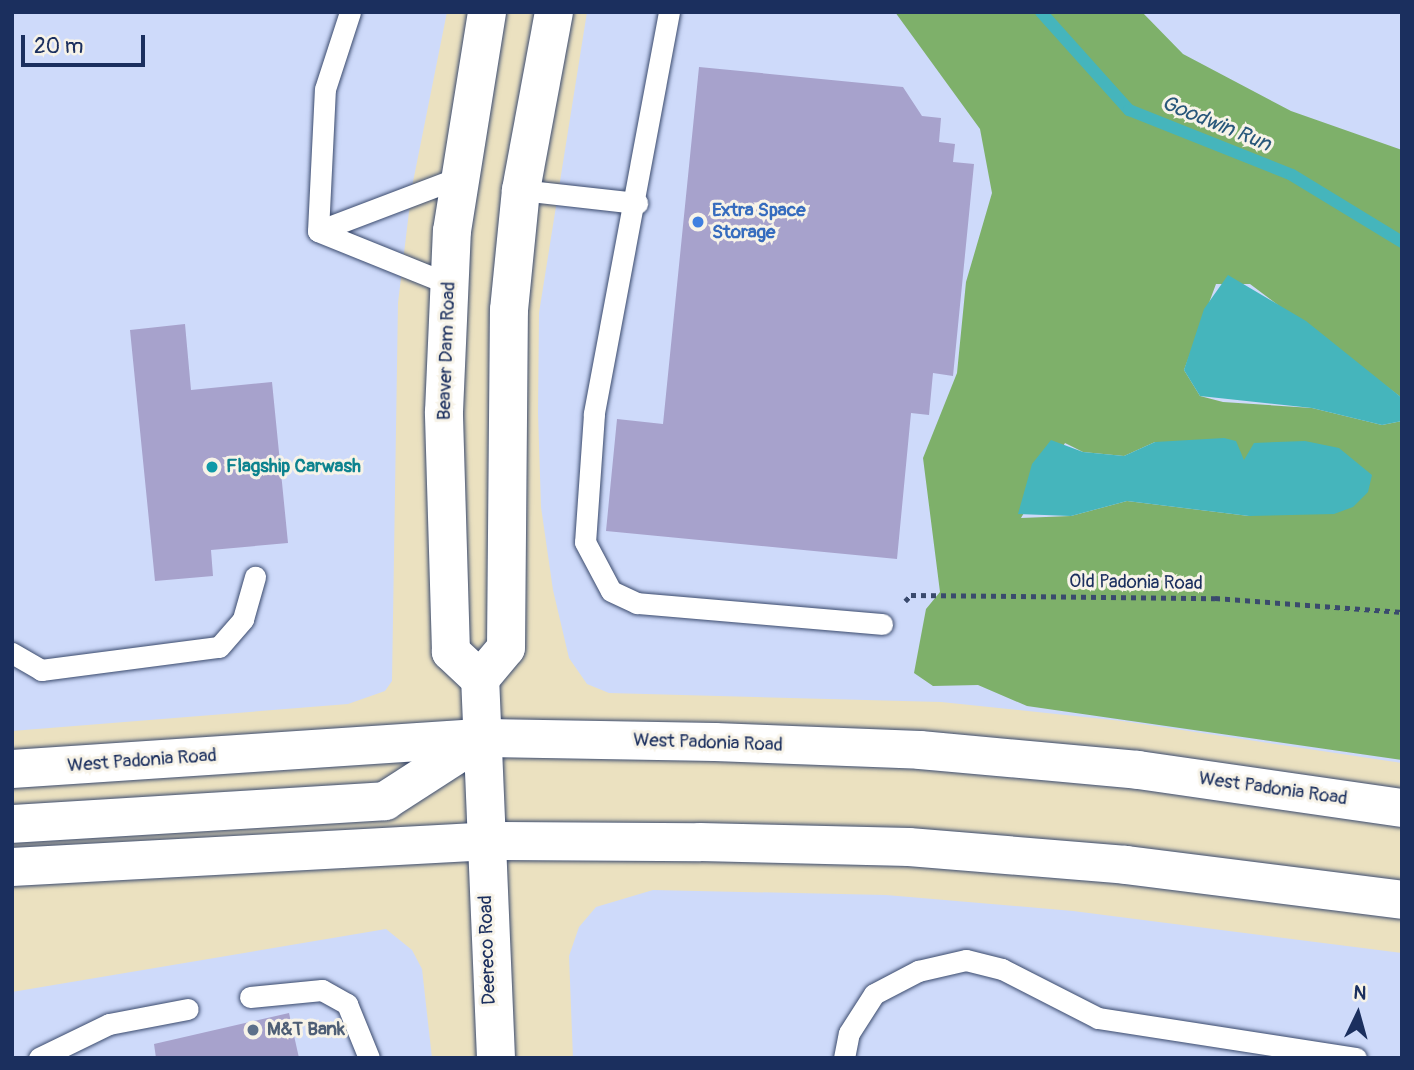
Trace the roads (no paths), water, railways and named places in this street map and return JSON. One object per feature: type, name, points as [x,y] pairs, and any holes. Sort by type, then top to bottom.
[{"type":"main road","name":"Beaver Dam Road","points":[[480,679],[451,652],[444,411],[449,284],[460,177],[487,12]]},
{"type":"main road","points":[[485,841],[480,679],[506,648],[503,412],[521,190],[554,12]]},
{"type":"main road","points":[[12,824],[385,801],[482,738]]},
{"type":"main road","name":"West Padonia Road","points":[[12,769],[482,738],[920,750],[1138,770],[1402,808]]},
{"type":"main road","points":[[12,867],[485,841],[909,847],[1126,865],[1402,900]]},
{"type":"main road","name":"Deereco Road","points":[[485,841],[496,1058]]},
{"type":"lane","points":[[318,231],[325,89],[349,12]]},
{"type":"lane","points":[[669,12],[637,204],[594,414],[584,542],[594,569],[611,591],[637,603],[882,624]]},
{"type":"lane","points":[[318,231],[460,177]]},
{"type":"lane","points":[[521,190],[637,204]]},
{"type":"lane","points":[[318,231],[449,284]]},
{"type":"lane","points":[[12,653],[41,670],[219,647],[243,619],[255,577]]},
{"type":"lane","points":[[844,1058],[849,1033],[874,994],[918,971],[966,960],[1002,969],[1098,1018],[1356,1058]]},
{"type":"lane","points":[[250,996],[322,990],[347,1004],[369,1058]]},
{"type":"lane","points":[[39,1058],[109,1024],[188,1009]]},
{"type":"water","points":[[1228,275],[1306,321],[1402,398],[1402,421],[1382,425],[1312,408],[1200,396],[1184,370],[1204,309]]},
{"type":"water","points":[[1224,438],[1236,441],[1244,460],[1254,443],[1305,441],[1339,448],[1372,475],[1368,492],[1353,507],[1334,514],[1249,516],[1127,501],[1071,516],[1018,514],[1032,464],[1051,440],[1083,452],[1124,456],[1155,442]]},
{"type":"waterway","name":"Goodwin Run","points":[[1041,12],[1129,110],[1292,175],[1402,242]]},
{"type":"place","name":"Extra Space Storage","points":[[698,222]]},
{"type":"place","name":"Flagship Carwash","points":[[212,467]]},
{"type":"place","name":"M&T Bank","points":[[253,1030]]}]
